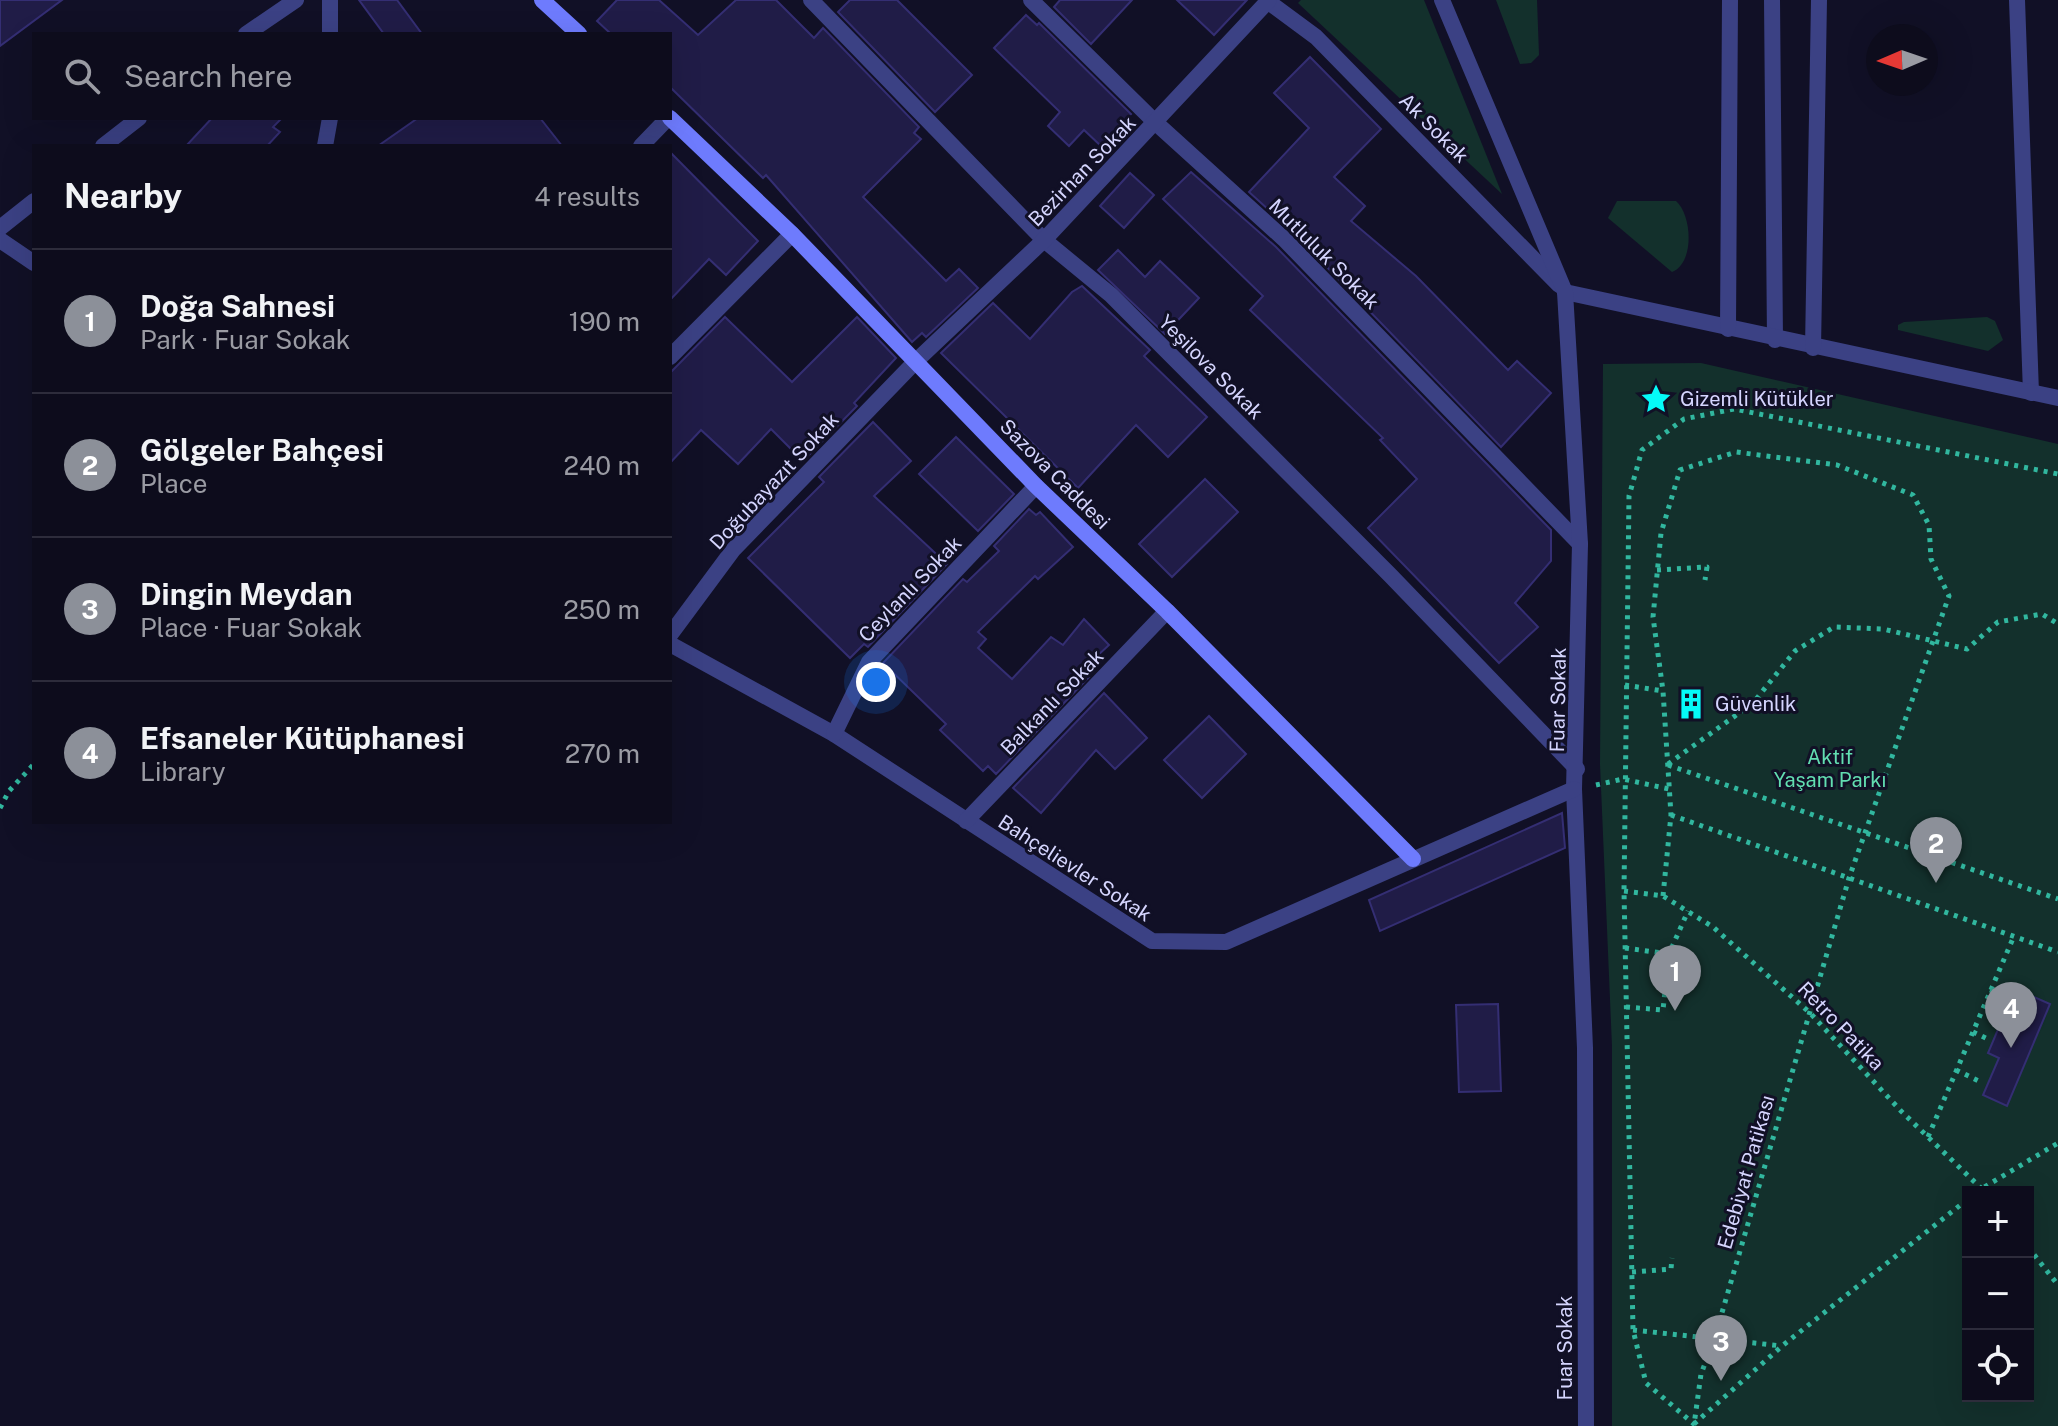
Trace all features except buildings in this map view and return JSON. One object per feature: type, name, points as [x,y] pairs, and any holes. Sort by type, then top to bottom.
[{"type":"street","points":[[249,32],[296,0]]},
{"type":"street","points":[[330,0],[330,32]]},
{"type":"street","points":[[542,0],[577,32]]},
{"type":"street","name":"Yeşilova Sokak","points":[[811,0],[1044,240],[1111,295],[1577,769]]},
{"type":"street","name":"Mutluluk Sokak","points":[[1031,0],[1156,123],[1284,239],[1580,544]]},
{"type":"street","name":"Fuar Sokak","points":[[1442,0],[1565,292],[1580,544],[1577,769],[1574,789],[1585,1048],[1586,1426]]},
{"type":"street","points":[[1728,329],[1730,0]]},
{"type":"street","points":[[1772,0],[1775,340]]},
{"type":"street","points":[[1813,348],[1819,0]]},
{"type":"street","points":[[2017,0],[2031,393]]},
{"type":"street","name":"Bezirhan Sokak","points":[[915,362],[1044,240],[1268,1]]},
{"type":"street","name":"Ak Sokak","points":[[1268,1],[1316,37],[1565,292]]},
{"type":"street","points":[[106,144],[136,120]]},
{"type":"street","points":[[325,144],[330,120]]},
{"type":"street","points":[[643,144],[667,120]]},
{"type":"street","name":"Sazova Caddesi","points":[[671,120],[792,234],[1036,486],[1167,611],[1413,859]]},
{"type":"street","points":[[0,228],[32,203]]},
{"type":"street","points":[[672,355],[792,234]]},
{"type":"street","points":[[0,240],[32,262]]},
{"type":"street","points":[[1565,292],[1775,340],[2058,398]]},
{"type":"street","name":"Doğubayazıt Sokak","points":[[672,632],[733,550],[915,362]]},
{"type":"street","name":"Ceylanlı Sokak","points":[[834,734],[869,662],[1036,486]]},
{"type":"street","name":"Balkanlı Sokak","points":[[966,821],[1167,611]]},
{"type":"street","name":"Bahçelievler Sokak","points":[[672,645],[834,734],[1152,941],[1226,942],[1574,789]]},
{"type":"path","points":[[1962,1204],[1782,1346],[1694,1425],[1646,1383],[1633,1330],[1626,1007],[1623,779],[1629,496],[1642,450],[1684,419],[1734,409],[2058,474]]},
{"type":"path","name":"Edebiyat Patikası","points":[[1657,570],[1661,533],[1680,470],[1736,452],[1837,465],[1913,495],[1929,525],[1931,559],[1949,596],[1849,878],[1714,1340],[1701,1374],[1694,1425]]},
{"type":"path","points":[[1624,891],[1663,896],[1671,815],[1663,691],[1653,617],[1657,570],[1707,567],[1705,580]]},
{"type":"path","points":[[1668,765],[1753,703],[1795,651],[1834,627],[1883,629],[1967,649],[1998,622],[2042,614],[2058,624]]},
{"type":"path","points":[[1625,685],[1663,691]]},
{"type":"path","points":[[1668,765],[2058,899]]},
{"type":"path","points":[[0,808],[9,791],[32,766]]},
{"type":"path","points":[[1623,779],[1669,789]]},
{"type":"path","points":[[1671,815],[2058,952]]},
{"type":"path","name":"Retro Patika","points":[[1663,896],[1713,927],[1810,1013],[1976,1186]]},
{"type":"path","points":[[1626,1007],[1663,1010],[1669,954],[1688,911]]},
{"type":"path","points":[[1928,1137],[2014,936]]},
{"type":"path","points":[[1625,948],[1669,954]]},
{"type":"path","points":[[1990,990],[2016,1001]]},
{"type":"path","points":[[1973,1032],[1990,1040]]},
{"type":"path","points":[[1956,1070],[1981,1082]]},
{"type":"path","points":[[1989,1186],[2058,1143]]},
{"type":"path","points":[[2034,1255],[2058,1285]]},
{"type":"path","points":[[1632,1272],[1671,1269],[1672,1258]]},
{"type":"path","points":[[1633,1330],[1782,1346]]},
{"type":"green space","points":[[1301,0],[1424,0],[1502,194],[1298,3]]},
{"type":"green space","points":[[1496,0],[1537,0],[1539,55],[1531,63],[1520,64]]},
{"type":"green space","points":[[1617,201],[1676,201],[1685,217],[1689,238],[1685,259],[1679,267],[1672,272],[1608,218]]},
{"type":"green space","points":[[1987,317],[1995,321],[2003,340],[1988,351],[1898,330],[1898,325],[1904,322]]},
{"type":"green space","name":"Aktif Yaşam Parkı","points":[[1701,363],[2058,444],[2058,1426],[1612,1426],[1612,1046],[1600,764],[1603,364]]},
{"type":"place","name":"Gizemli Kütükler","points":[[1656,399]]},
{"type":"place","name":"Güvenlik","points":[[1691,704]]},
{"type":"place","name":"Gölgeler Bahçesi","points":[[1936,883]]},
{"type":"place","name":"Doğa Sahnesi","points":[[1675,1011]]},
{"type":"place","name":"Efsaneler Kütüphanesi","points":[[2011,1048]]},
{"type":"place","name":"Dingin Meydan","points":[[1721,1381]]}]
